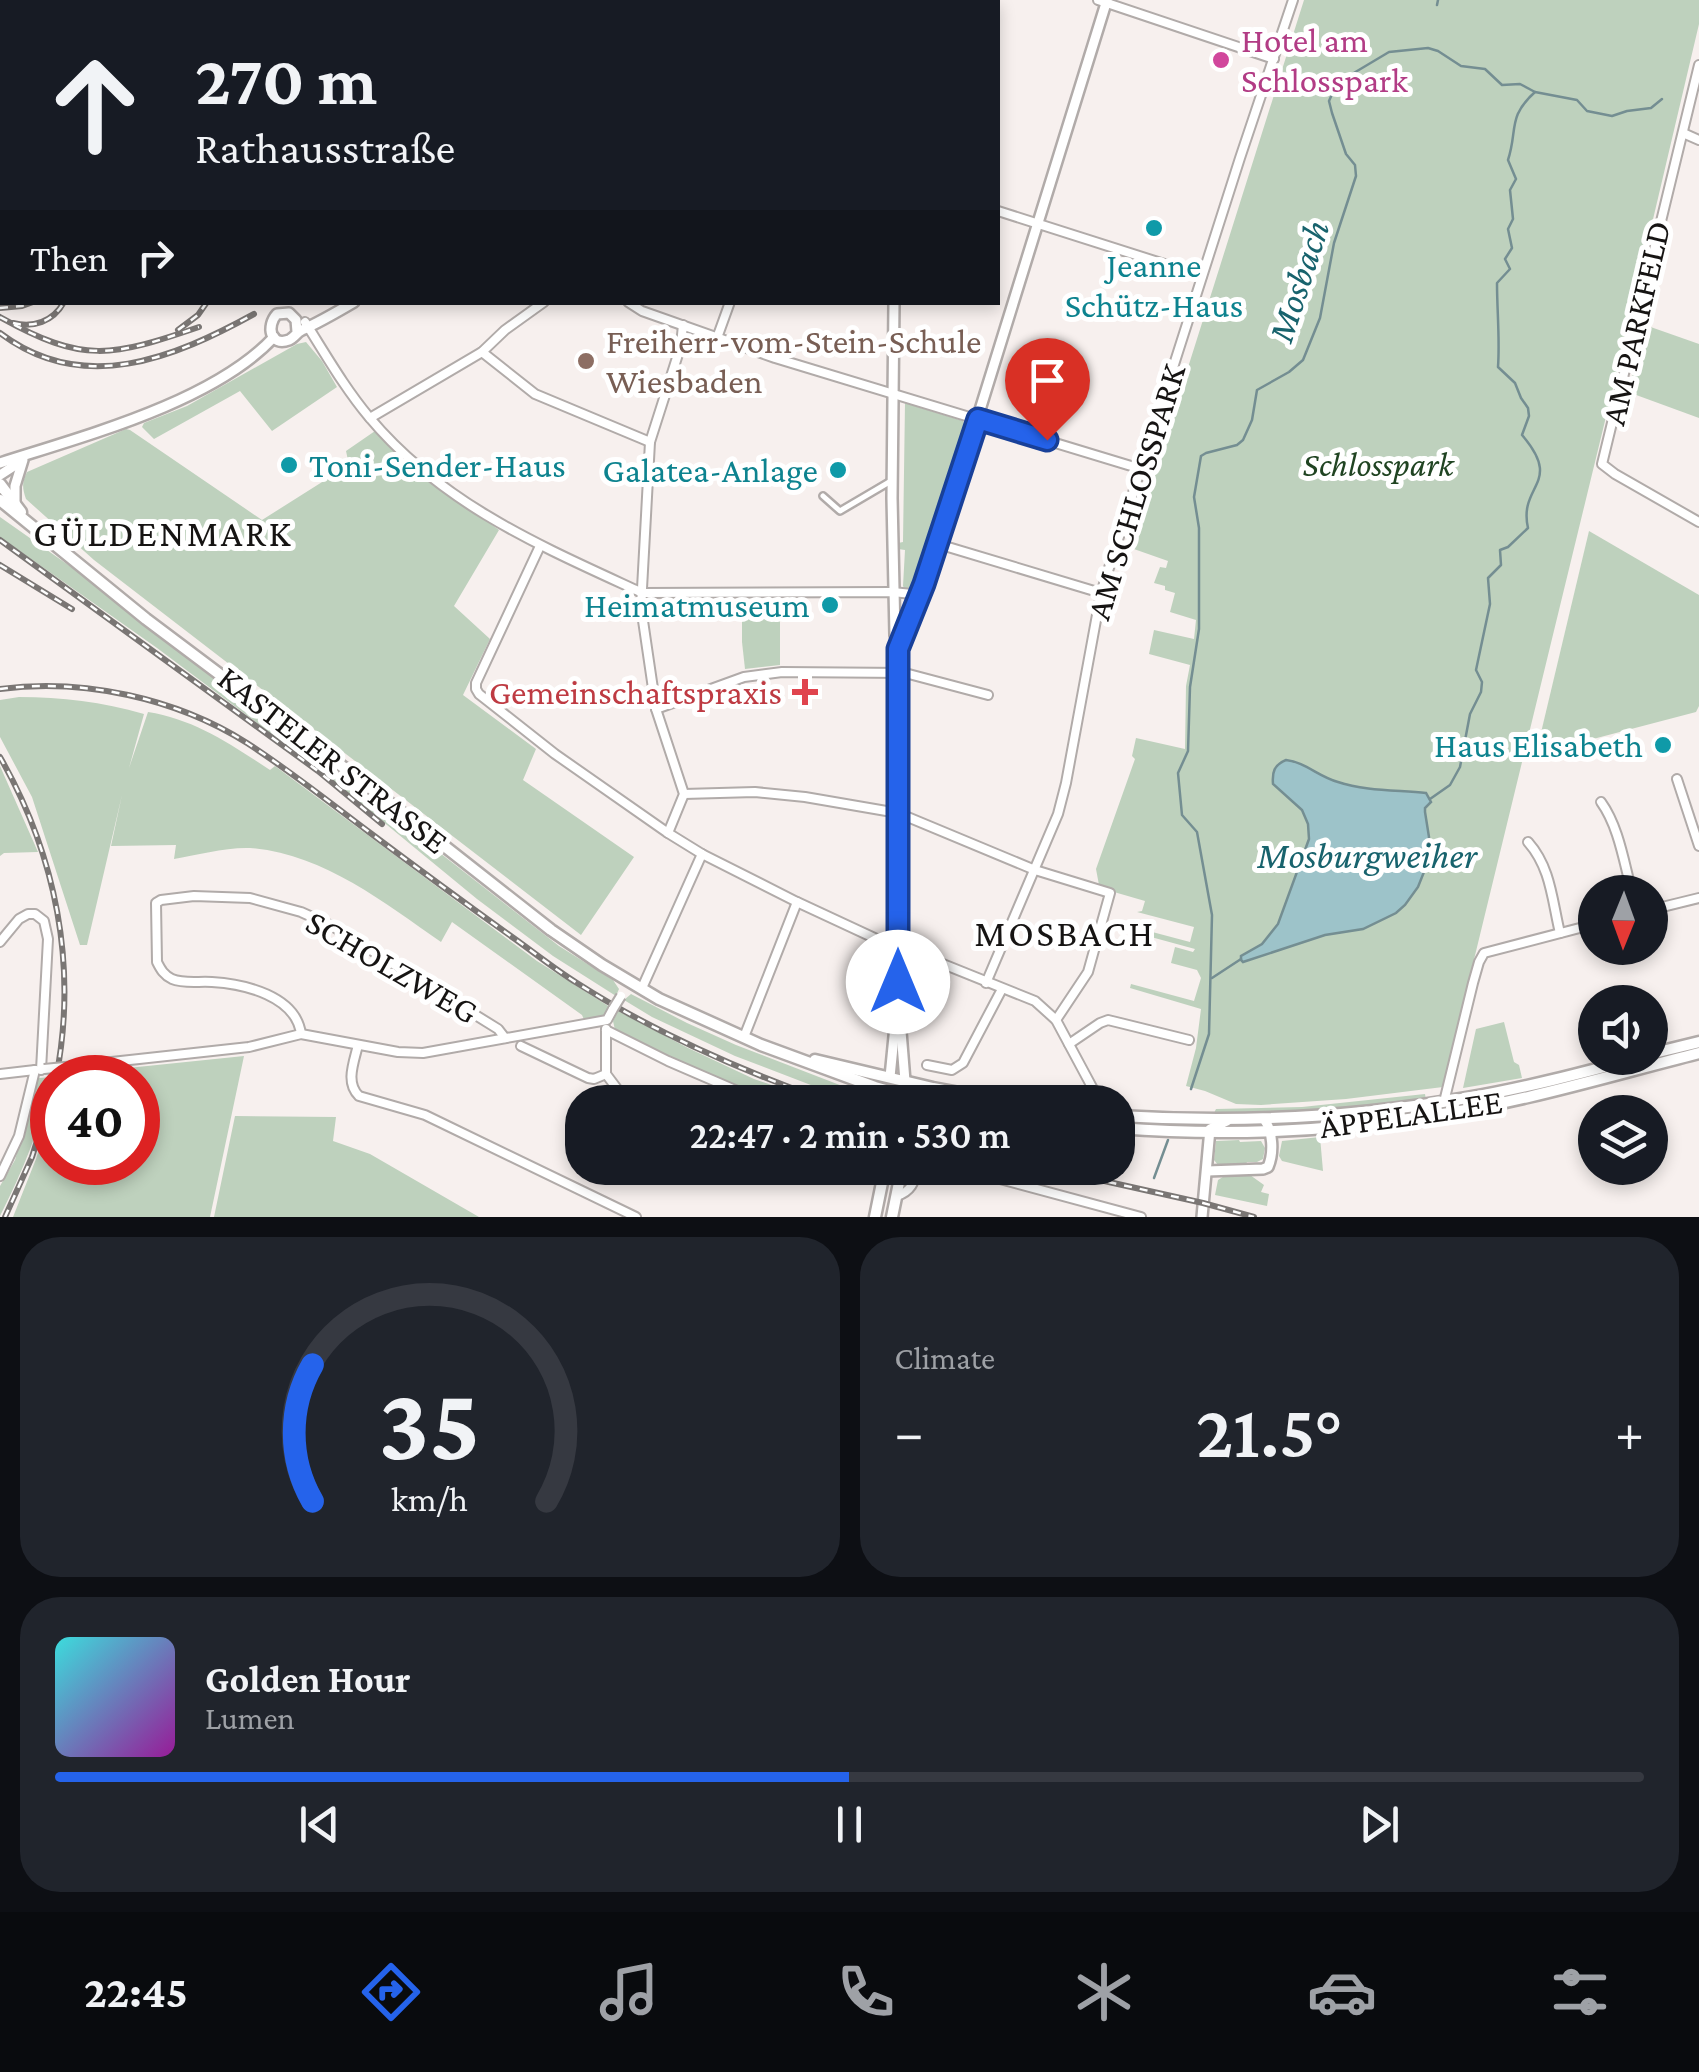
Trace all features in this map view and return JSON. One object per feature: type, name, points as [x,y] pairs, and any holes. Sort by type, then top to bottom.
[{"type":"main road","name":"KASTELER STRASSE","points":[[0,484],[27,522]]},
{"type":"main road","name":"KASTELER STRASSE","points":[[0,500],[134,609],[338,762],[551,930],[659,998],[860,1085]]},
{"type":"main road","points":[[1668,1050],[1699,1042]]},
{"type":"main road","name":"KASTELER STRASSE","points":[[780,1052],[890,1077]]},
{"type":"main road","name":"ÄPPELALLEE","points":[[1135,1129],[1270,1132],[1361,1125],[1472,1109],[1699,1052]]},
{"type":"main road","name":"ÄPPELALLEE","points":[[1135,1117],[1231,1120],[1348,1114],[1444,1102],[1578,1073]]},
{"type":"main road","points":[[890,1085],[890,1077],[925,1085]]},
{"type":"main road","points":[[875,1217],[882,1185]]},
{"type":"main road","points":[[892,1217],[899,1185]]},
{"type":"street","name":"AM SCHLOSSPARK","points":[[986,983],[1055,823],[1101,594],[1293,0]]},
{"type":"street","points":[[898,649],[938,544],[978,419],[1104,1],[1274,58]]},
{"type":"street","name":"AM PARKFELD","points":[[1697,518],[1602,464],[1699,65]]},
{"type":"street","points":[[1683,133],[1699,140]]},
{"type":"street","points":[[1000,211],[1202,276]]},
{"type":"street","points":[[349,305],[329,317],[303,323],[289,340],[274,337],[270,332],[278,308],[303,323],[342,383],[393,443],[447,491],[540,546],[642,593],[920,595]]},
{"type":"street","points":[[370,418],[482,352],[540,305]]},
{"type":"street","points":[[633,305],[718,338],[894,395],[1140,469]]},
{"type":"street","points":[[718,338],[729,305]]},
{"type":"street","points":[[894,305],[892,481],[894,636],[898,649],[898,996],[905,1081]]},
{"type":"street","points":[[668,833],[684,794],[656,709],[641,607],[650,442],[681,345],[683,325]]},
{"type":"street","points":[[0,463],[170,404],[244,364],[274,337]]},
{"type":"street","points":[[482,352],[535,394],[650,442]]},
{"type":"street","points":[[0,454],[23,458]]},
{"type":"street","points":[[0,475],[23,458]]},
{"type":"street","points":[[15,504],[23,458]]},
{"type":"street","points":[[823,496],[840,511],[892,481]]},
{"type":"street","points":[[938,544],[1101,594]]},
{"type":"street","points":[[540,546],[476,689],[555,754],[702,854],[898,949],[1035,1001],[1056,1020],[1091,1085]]},
{"type":"street","points":[[656,709],[744,677],[776,672],[898,673],[988,695]]},
{"type":"street","points":[[1677,780],[1699,846]]},
{"type":"street","points":[[684,794],[805,796],[898,813],[1035,870],[1110,893],[1088,972],[1056,1020]]},
{"type":"street","points":[[1601,802],[1613,825],[1627,875]]},
{"type":"street","points":[[1528,842],[1545,868],[1560,934]]},
{"type":"street","points":[[644,989],[702,854]]},
{"type":"street","name":"SCHOLZWEG","points":[[301,1034],[292,1011],[266,995],[228,983],[178,981],[167,976],[157,962],[156,903],[194,896],[250,898],[300,912],[332,926],[498,1028],[504,1038]]},
{"type":"street","points":[[1668,906],[1699,898]]},
{"type":"street","points":[[744,1037],[796,902]]},
{"type":"street","points":[[0,942],[23,916],[36,914],[44,920],[48,938],[41,1055]]},
{"type":"street","points":[[1444,1102],[1484,953],[1578,929]]},
{"type":"street","points":[[615,1085],[606,1074],[606,1025],[629,981]]},
{"type":"street","points":[[927,1065],[949,1070],[966,1058],[1002,989]]},
{"type":"street","points":[[890,1077],[898,996]]},
{"type":"street","points":[[1069,1044],[1108,1020],[1189,1040]]},
{"type":"street","points":[[160,1056],[249,1046],[301,1034],[398,1052],[423,1052],[606,1025],[668,1061],[724,1085]]},
{"type":"street","points":[[358,1045],[351,1081],[359,1096],[426,1115],[636,1217]]},
{"type":"street","points":[[521,1046],[588,1078],[606,1074]]},
{"type":"street","points":[[0,1074],[30,1071]]},
{"type":"street","points":[[0,1176],[30,1101]]},
{"type":"street","points":[[1207,1172],[1266,1168],[1271,1158],[1270,1132],[1264,1119]]},
{"type":"street","points":[[1202,1217],[1210,1131],[1231,1120]]},
{"type":"street","points":[[897,1196],[912,1185]]},
{"type":"street","points":[[1023,1185],[1142,1217]]},
{"type":"street","points":[[1087,1217],[1090,1203]]},
{"type":"green space","name":"Schlosspark","points":[[1304,0],[1699,0],[1699,24],[1443,1087],[1346,1099],[1236,1104],[1186,1086],[1201,1009],[1130,988],[1131,984],[1194,1001],[1201,978],[1197,970],[1171,963],[1175,947],[1193,952],[1195,949],[1140,934],[1133,920],[1143,920],[1141,929],[1190,942],[1194,927],[1137,912],[1142,911],[1145,901],[1099,885],[1096,869],[1135,759],[1132,756],[1136,738],[1185,749],[1190,665],[1149,654],[1154,630],[1194,639],[1196,620],[1170,612],[1175,593],[1154,583],[1160,567],[1166,568],[1168,561],[1131,548]]},
{"type":"green space","points":[[1645,325],[1699,344],[1699,418],[1628,392]]},
{"type":"green space","points":[[306,342],[337,387],[272,431],[240,391],[154,439],[142,427],[144,423],[187,406]]},
{"type":"green space","points":[[905,403],[963,421],[966,427],[916,587],[911,592],[903,586],[905,550],[898,549],[898,543],[903,542]]},
{"type":"green space","points":[[126,429],[262,520],[349,465],[346,451],[375,431],[406,461],[499,530],[454,606],[490,639],[463,695],[536,749],[523,780],[634,857],[581,935],[94,560],[26,499],[23,485],[27,472]]},
{"type":"green space","points":[[0,517],[74,569],[559,946],[613,980],[619,989],[616,996],[553,956],[325,774],[0,537]]},
{"type":"green space","points":[[1589,531],[1699,595],[1699,706],[1696,712],[1574,744],[1539,741]]},
{"type":"green space","points":[[742,602],[780,602],[780,665],[745,669]]},
{"type":"green space","points":[[19,697],[82,701],[144,714],[129,768],[148,712],[197,727],[270,770],[275,766],[537,961],[613,1009],[607,1020],[586,1024],[582,1015],[452,922],[441,942],[351,882],[302,860],[250,848],[174,859],[176,845],[111,846],[122,795],[87,945],[80,945],[32,797],[0,737],[0,700]]},
{"type":"green space","points":[[0,766],[38,852],[0,856]]},
{"type":"green space","points":[[631,994],[736,1045],[840,1085],[811,1085],[735,1056],[624,1000]]},
{"type":"green space","points":[[618,1011],[772,1085],[736,1085],[615,1030],[613,1021]]},
{"type":"green space","points":[[1504,1022],[1522,1078],[1463,1088],[1476,1029]]},
{"type":"green space","points":[[244,1056],[210,1217],[13,1217],[30,1174],[30,1185],[160,1185],[160,1065]]},
{"type":"green space","points":[[1425,1094],[1426,1100],[1320,1112],[1213,1115],[1216,1109],[1302,1107]]},
{"type":"green space","points":[[30,1105],[30,1148],[0,1216],[0,1186],[15,1160]]},
{"type":"green space","points":[[235,1116],[336,1117],[333,1141],[370,1154],[479,1217],[214,1217]]},
{"type":"green space","points":[[1320,1137],[1323,1171],[1282,1161],[1279,1156],[1282,1141]]},
{"type":"green space","points":[[1216,1141],[1261,1141],[1265,1148],[1263,1159],[1218,1165],[1214,1160]]},
{"type":"green space","points":[[1241,1174],[1264,1185],[1261,1192],[1269,1194],[1267,1206],[1215,1195],[1218,1180]]},
{"type":"water","name":"Mosburgweiher","points":[[1286,760],[1348,785],[1426,793],[1431,802],[1425,808],[1429,837],[1426,867],[1418,887],[1396,913],[1363,929],[1325,935],[1243,962],[1241,956],[1262,944],[1278,924],[1309,839],[1302,810],[1273,784],[1275,769]]},
{"type":"waterway","points":[[1437,5],[1438,0]]},
{"type":"waterway","name":"Mosbach","points":[[1191,1089],[1209,1034],[1212,915],[1197,832],[1182,815],[1178,773],[1188,751],[1190,687],[1199,629],[1199,528],[1194,497],[1201,456],[1243,440],[1252,420],[1257,390],[1303,360],[1320,318],[1334,243],[1356,176],[1329,101],[1337,83],[1389,52],[1428,48],[1461,66],[1485,69],[1502,85],[1520,84],[1535,92],[1577,100],[1587,111],[1612,116],[1651,108],[1662,99]]},
{"type":"waterway","points":[[1430,799],[1450,785],[1460,767],[1470,714],[1481,692],[1482,682],[1476,670],[1490,604],[1488,578],[1501,565],[1500,550],[1528,528],[1529,502],[1540,474],[1534,451],[1522,435],[1528,408],[1515,383],[1498,367],[1497,283],[1510,269],[1505,259],[1512,248],[1508,229],[1513,219],[1510,190],[1516,179],[1508,160],[1520,109],[1535,92]]},
{"type":"waterway","points":[[1212,978],[1241,959]]},
{"type":"waterway","name":"Mosbach","points":[[1154,1178],[1168,1140]]},
{"type":"railway","points":[[0,308],[25,305]]},
{"type":"railway","points":[[13,323],[42,322],[62,305]]},
{"type":"railway","points":[[178,330],[205,305]]},
{"type":"railway","points":[[0,333],[31,352],[63,363],[128,364],[192,344],[254,314]]},
{"type":"railway","points":[[0,317],[54,343],[98,351],[143,345],[199,327]]},
{"type":"railway","points":[[0,540],[318,771],[382,824]]},
{"type":"railway","points":[[0,565],[72,609]]},
{"type":"railway","points":[[0,689],[96,689],[160,703],[219,727],[278,764],[577,983],[700,1050],[785,1085]]},
{"type":"railway","points":[[0,757],[35,833],[57,912],[64,994],[59,1055]]},
{"type":"railway","points":[[5,1217],[30,1161]]},
{"type":"railway","points":[[1122,1185],[1254,1217]]},
{"type":"place","name":"Hotel am Schlosspark","points":[[1221,60]]},
{"type":"place","name":"Jeanne Schütz-Haus","points":[[1154,228]]},
{"type":"place","name":"Freiherr-vom-Stein-Schule Wiesbaden","points":[[586,361]]},
{"type":"place","name":"Toni-Sender-Haus","points":[[289,465]]},
{"type":"place","name":"Galatea-Anlage","points":[[838,470]]},
{"type":"place","name":"Heimatmuseum","points":[[830,605]]},
{"type":"place","name":"Gemeinschaftspraxis","points":[[805,692]]},
{"type":"place","name":"Haus Elisabeth","points":[[1663,745]]},
{"type":"district","name":"GÜLDENMARK","points":[[163,533]]},
{"type":"district","name":"MOSBACH","points":[[1065,933]]},
{"type":"route","points":[[898,982],[898,649],[924,584],[978,419],[1047,440]]}]
